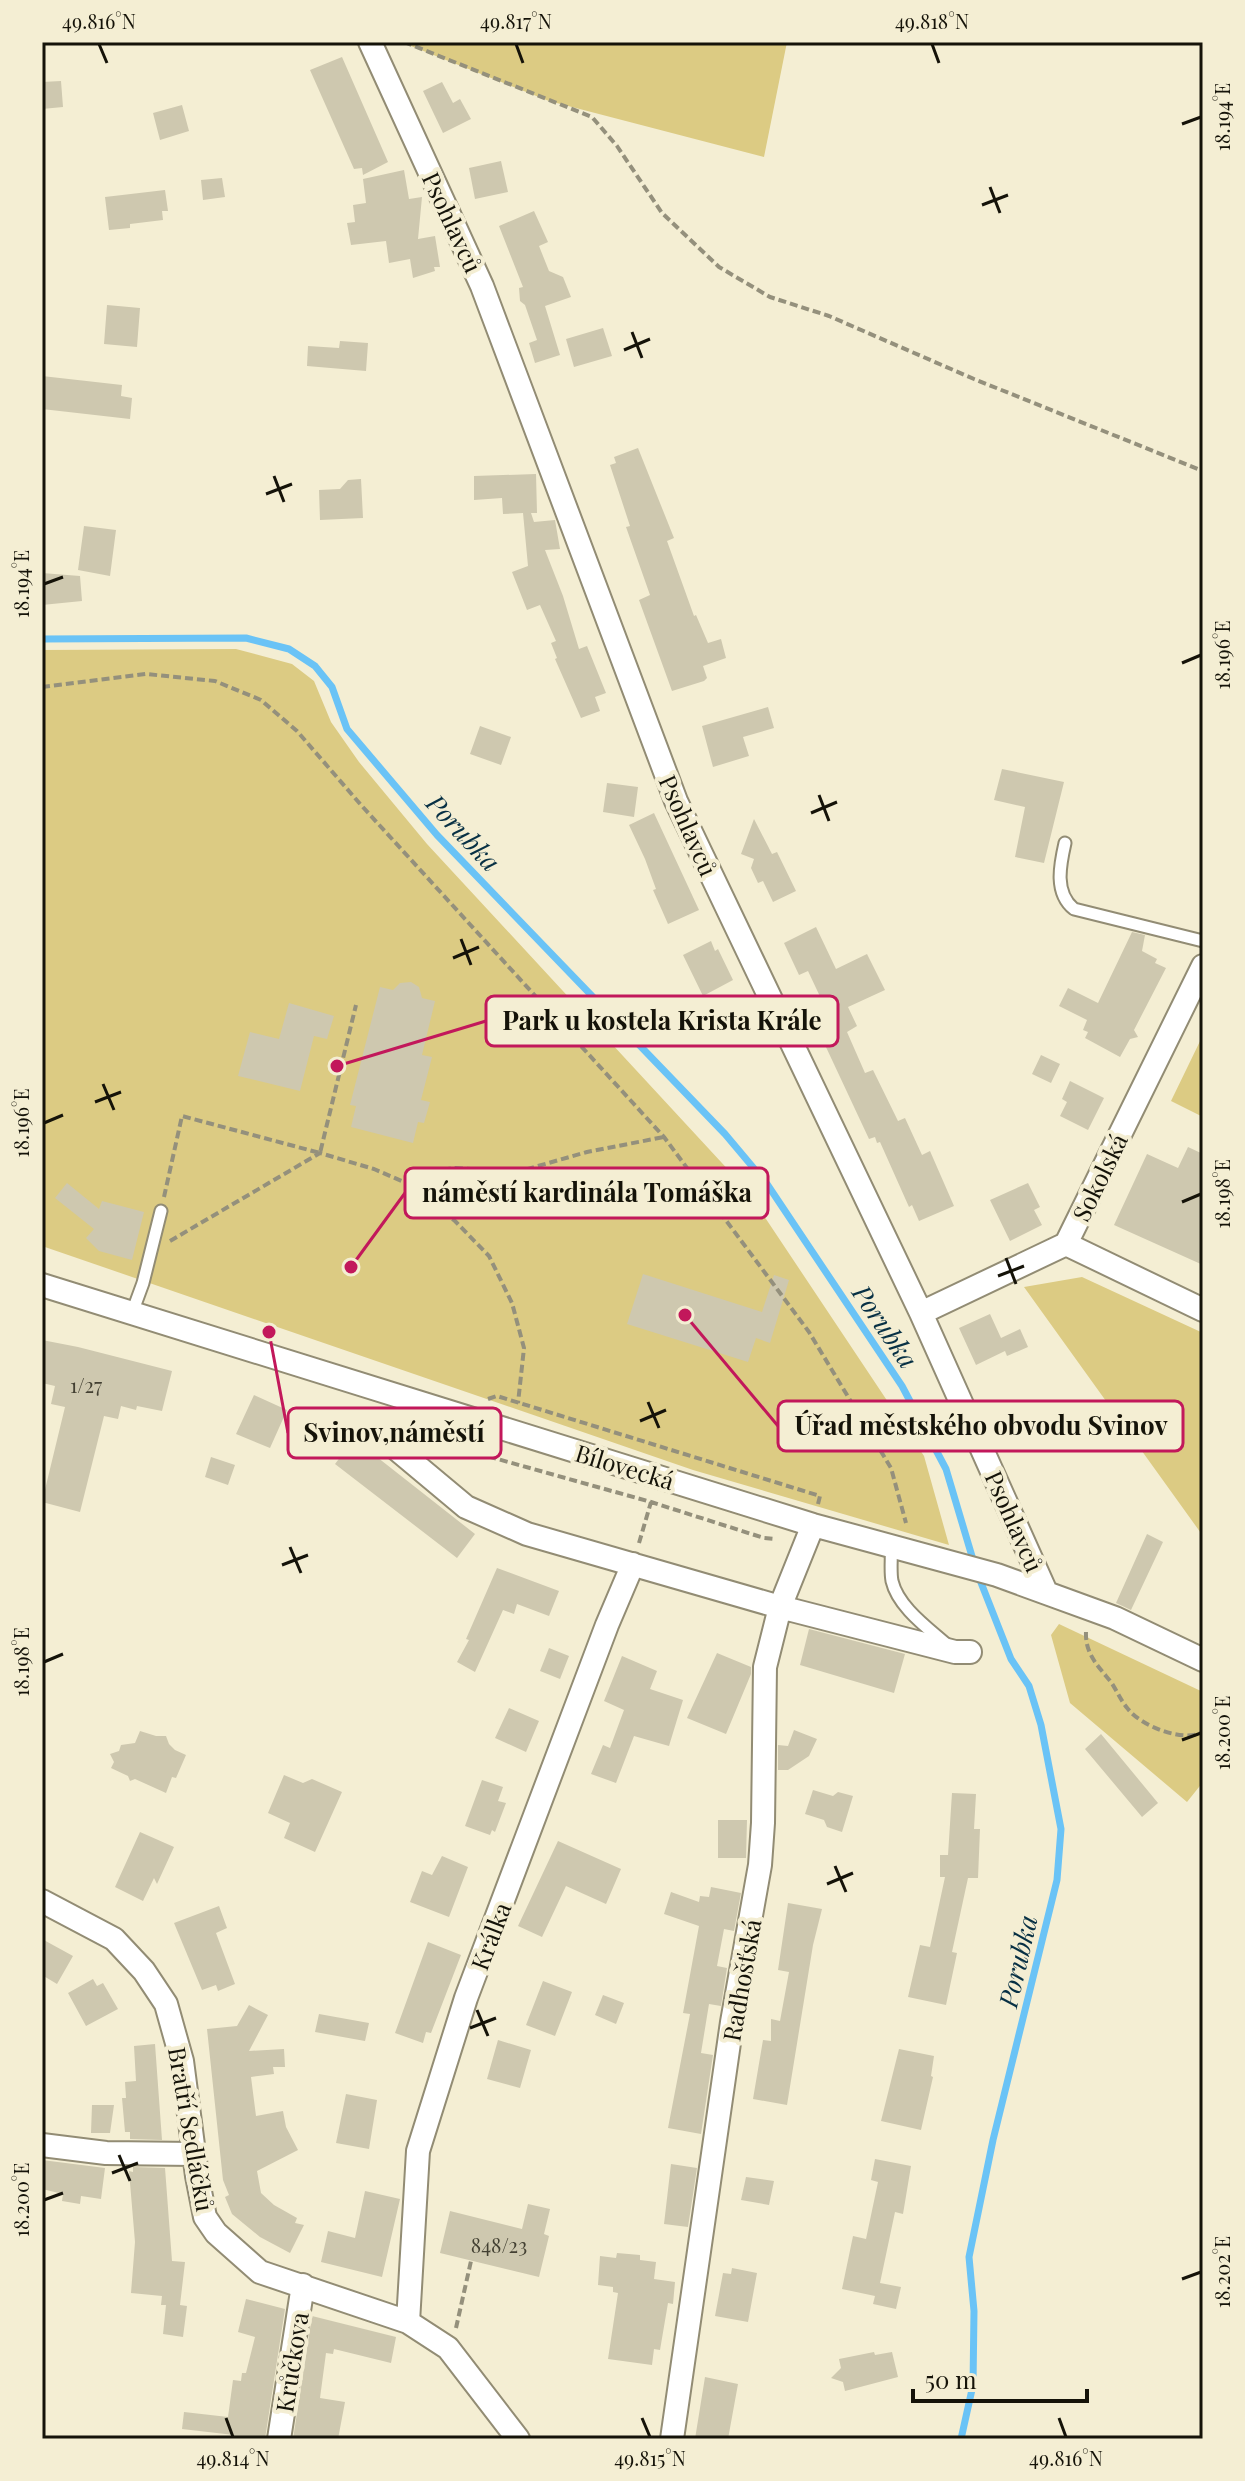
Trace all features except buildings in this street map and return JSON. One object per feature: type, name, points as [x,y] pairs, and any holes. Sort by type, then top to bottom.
[{"type":"street","name":"Psohlavců","points":[[370,42],[482,286],[676,801],[921,1313],[1046,1592]]},
{"type":"street","name":"Sokolská","points":[[921,1313],[1066,1244],[1203,966]]},
{"type":"street","points":[[1066,1244],[1203,1310]]},
{"type":"street","name":"Bílovecká","points":[[44,1287],[810,1532],[891,1547],[997,1575],[1115,1618],[1203,1660]]},
{"type":"street","points":[[363,1421],[466,1507],[527,1534],[780,1607],[962,1652]]},
{"type":"street","name":"Radhošťská","points":[[672,2439],[732,2022],[760,1865],[765,1667],[780,1607],[810,1532]]},
{"type":"street","name":"Králka","points":[[408,2322],[418,2151],[466,1998],[633,1564]]},
{"type":"street","name":"Bratří Sedláčků","points":[[42,1901],[114,1939],[144,1971],[166,2004],[182,2061],[205,2217],[216,2233],[260,2272],[408,2322],[448,2348],[518,2439]]},
{"type":"street","points":[[42,2145],[106,2153],[195,2154]]},
{"type":"street","name":"Krůčkova","points":[[279,2439],[303,2285]]},
{"type":"lane","points":[[1065,843],[1059,877],[1064,896],[1074,909],[1203,941]]},
{"type":"lane","points":[[132,1313],[161,1211]]},
{"type":"lane","points":[[891,1547],[892,1580],[898,1595],[928,1628],[962,1652]]},
{"type":"path","points":[[404,42],[592,117],[617,146],[662,213],[719,267],[770,297],[829,316],[974,379],[1203,471]]},
{"type":"path","points":[[42,687],[146,674],[215,681],[261,700],[297,731],[664,1137],[809,1332],[891,1468],[906,1523]]},
{"type":"path","points":[[151,1252],[320,1153],[356,1005]]},
{"type":"path","points":[[161,1211],[182,1116],[374,1169],[411,1185],[455,1221],[489,1256],[512,1303],[524,1348],[518,1403]]},
{"type":"path","points":[[411,1185],[434,1171],[455,1168],[517,1172],[587,1152],[664,1137]]},
{"type":"path","points":[[486,1400],[497,1396],[820,1496]]},
{"type":"path","points":[[408,1434],[651,1502],[764,1538],[810,1532]]},
{"type":"path","points":[[633,1564],[651,1502]]},
{"type":"path","points":[[1087,1630],[1085,1636],[1089,1653],[1129,1712],[1153,1727],[1180,1736],[1197,1736],[1203,1732]]},
{"type":"path","points":[[448,2348],[454,2336],[471,2261]]},
{"type":"shaded area","points":[[401,42],[787,42],[764,157],[549,101]]},
{"type":"shaded area","points":[[236,649],[292,664],[314,681],[331,722],[359,762],[427,844],[746,1189],[924,1456],[949,1545],[693,1470],[42,1246],[42,650]]},
{"type":"shaded area","points":[[1203,1035],[1203,1117],[1171,1101]]},
{"type":"shaded area","points":[[1082,1277],[1203,1333],[1203,1536],[1024,1287]]},
{"type":"shaded area","points":[[1059,1624],[1203,1692],[1203,1782],[1187,1802],[1070,1703],[1051,1635]]},
{"type":"waterway","name":"Porubka","points":[[42,639],[246,638],[289,649],[315,666],[332,687],[347,729],[437,835],[725,1134],[767,1184],[902,1386],[946,1469],[974,1563]]},
{"type":"waterway","name":"Porubka","points":[[961,2439],[973,2385],[974,2311],[969,2257],[993,2140],[1057,1880],[1061,1829],[1041,1725],[1029,1686],[1011,1659],[978,1575]]},
{"type":"place","name":"Park u kostela Krista Krále","points":[[337,1066]]},
{"type":"place","name":"náměstí kardinála Tomáška","points":[[351,1267]]},
{"type":"place","name":"Úřad městského obvodu Svinov","points":[[685,1315]]},
{"type":"place","name":"Svinov,náměstí","points":[[269,1332]]}]
